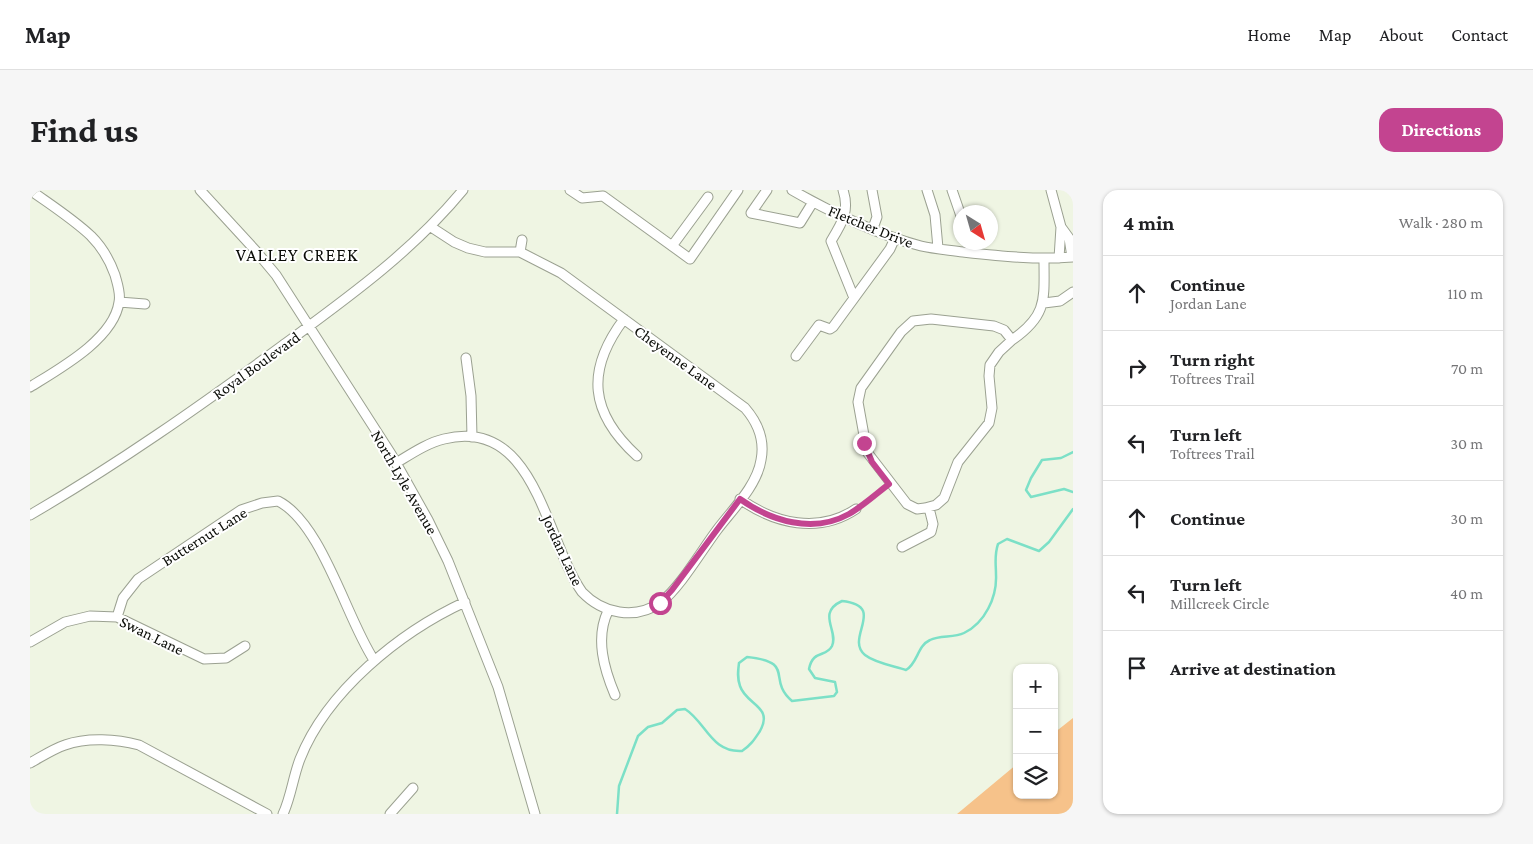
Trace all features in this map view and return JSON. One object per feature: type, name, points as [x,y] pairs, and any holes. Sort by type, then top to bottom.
[{"type":"street","points":[[30,190],[91,236],[103,250],[116,278],[120,302],[115,315],[99,338],[90,347],[30,387]]},
{"type":"street","name":"North Lyle Avenue","points":[[200,190],[256,251],[310,325],[396,463],[428,520],[465,602],[498,687],[535,814]]},
{"type":"street","name":"Royal Boulevard","points":[[30,515],[155,437],[310,325],[386,267],[431,227],[463,190]]},
{"type":"street","points":[[570,190],[582,198],[603,196],[690,259],[738,190]]},
{"type":"street","points":[[767,190],[751,213],[800,223],[813,202]]},
{"type":"street","name":"Fletcher Drive","points":[[792,190],[813,202],[895,238],[938,248],[972,253],[1044,259],[1073,257]]},
{"type":"street","points":[[843,190],[846,201],[845,216],[831,241],[854,298]]},
{"type":"street","points":[[872,190],[877,217],[874,228]]},
{"type":"street","points":[[927,190],[935,215],[938,248]]},
{"type":"street","points":[[952,190],[957,205]]},
{"type":"street","points":[[1051,190],[1061,227],[1059,258]]},
{"type":"street","points":[[672,246],[708,197]]},
{"type":"street","name":"Cheyenne Lane","points":[[431,227],[454,242],[468,248],[484,252],[520,252],[560,273],[735,400],[756,423],[762,442],[761,461],[755,476],[740,499]]},
{"type":"street","points":[[1061,227],[1069,238],[1073,257]]},
{"type":"street","points":[[796,356],[820,325],[830,329],[833,327],[890,249],[895,238]]},
{"type":"street","points":[[520,252],[522,240]]},
{"type":"street","points":[[1012,340],[1004,330],[994,326],[924,318],[913,321],[905,328],[862,386],[858,399],[865,447],[872,462],[907,504],[917,508],[929,508],[944,498],[958,462],[989,423],[992,408],[989,376],[990,365],[999,352],[1032,326],[1044,303],[1044,259]]},
{"type":"street","points":[[1044,303],[1060,301],[1073,292]]},
{"type":"street","points":[[120,302],[145,304]]},
{"type":"street","points":[[624,319],[604,352],[598,385],[601,406],[611,428],[637,456]]},
{"type":"street","points":[[466,358],[471,396],[472,437]]},
{"type":"street","name":"Jordan Lane","points":[[396,463],[444,439],[472,437],[503,449],[520,464],[532,484],[578,586],[594,603],[608,611]]},
{"type":"street","points":[[615,695],[606,674],[602,650],[604,624],[608,611],[626,613],[644,610],[666,598],[740,499],[762,514],[784,522],[801,524],[841,518],[856,509]]},
{"type":"street","name":"Butternut Lane","points":[[117,616],[123,598],[138,579],[241,510],[262,503],[278,501],[293,512],[318,547],[348,607],[364,645],[374,660]]},
{"type":"street","points":[[902,547],[930,532],[934,524],[929,508]]},
{"type":"street","points":[[283,814],[300,759],[314,732],[341,694],[374,660],[430,621],[465,602]]},
{"type":"street","name":"Swan Lane","points":[[30,642],[72,619],[90,616],[117,616],[179,649],[204,659],[226,658],[245,646]]},
{"type":"street","points":[[30,763],[65,745],[82,741],[127,742],[139,745],[267,814]]},
{"type":"street","points":[[390,814],[413,788]]},
{"type":"path","points":[[856,509],[889,484]]},
{"type":"shaded area","points":[[1073,718],[1073,814],[957,814],[1013,767],[1013,799],[1058,799],[1058,730]]},
{"type":"waterway","points":[[1073,452],[1061,458],[1042,460],[1026,490],[1031,497],[1064,489],[1073,492]]},
{"type":"waterway","points":[[617,814],[619,786],[638,736],[648,727],[662,723],[677,710],[685,709],[723,747],[742,751],[748,747],[760,731],[764,716],[758,706],[743,692],[739,683],[739,663],[747,657],[762,659],[776,667],[781,686],[792,701],[834,696],[837,692],[835,682],[815,678],[809,669],[813,659],[829,650],[832,646],[833,634],[829,617],[830,611],[842,601],[855,604],[862,609],[864,616],[859,640],[860,648],[865,655],[879,662],[906,670],[913,663],[922,646],[930,640],[964,633],[984,616],[992,600],[996,583],[998,544],[1007,539],[1039,551],[1049,542],[1073,509]]},
{"type":"district","name":"VALLEY CREEK","points":[[297,255]]},
{"type":"route","points":[[660,603],[666,598],[740,499],[762,514],[784,522],[817,523],[850,514],[889,484],[872,462],[864,443]]}]
